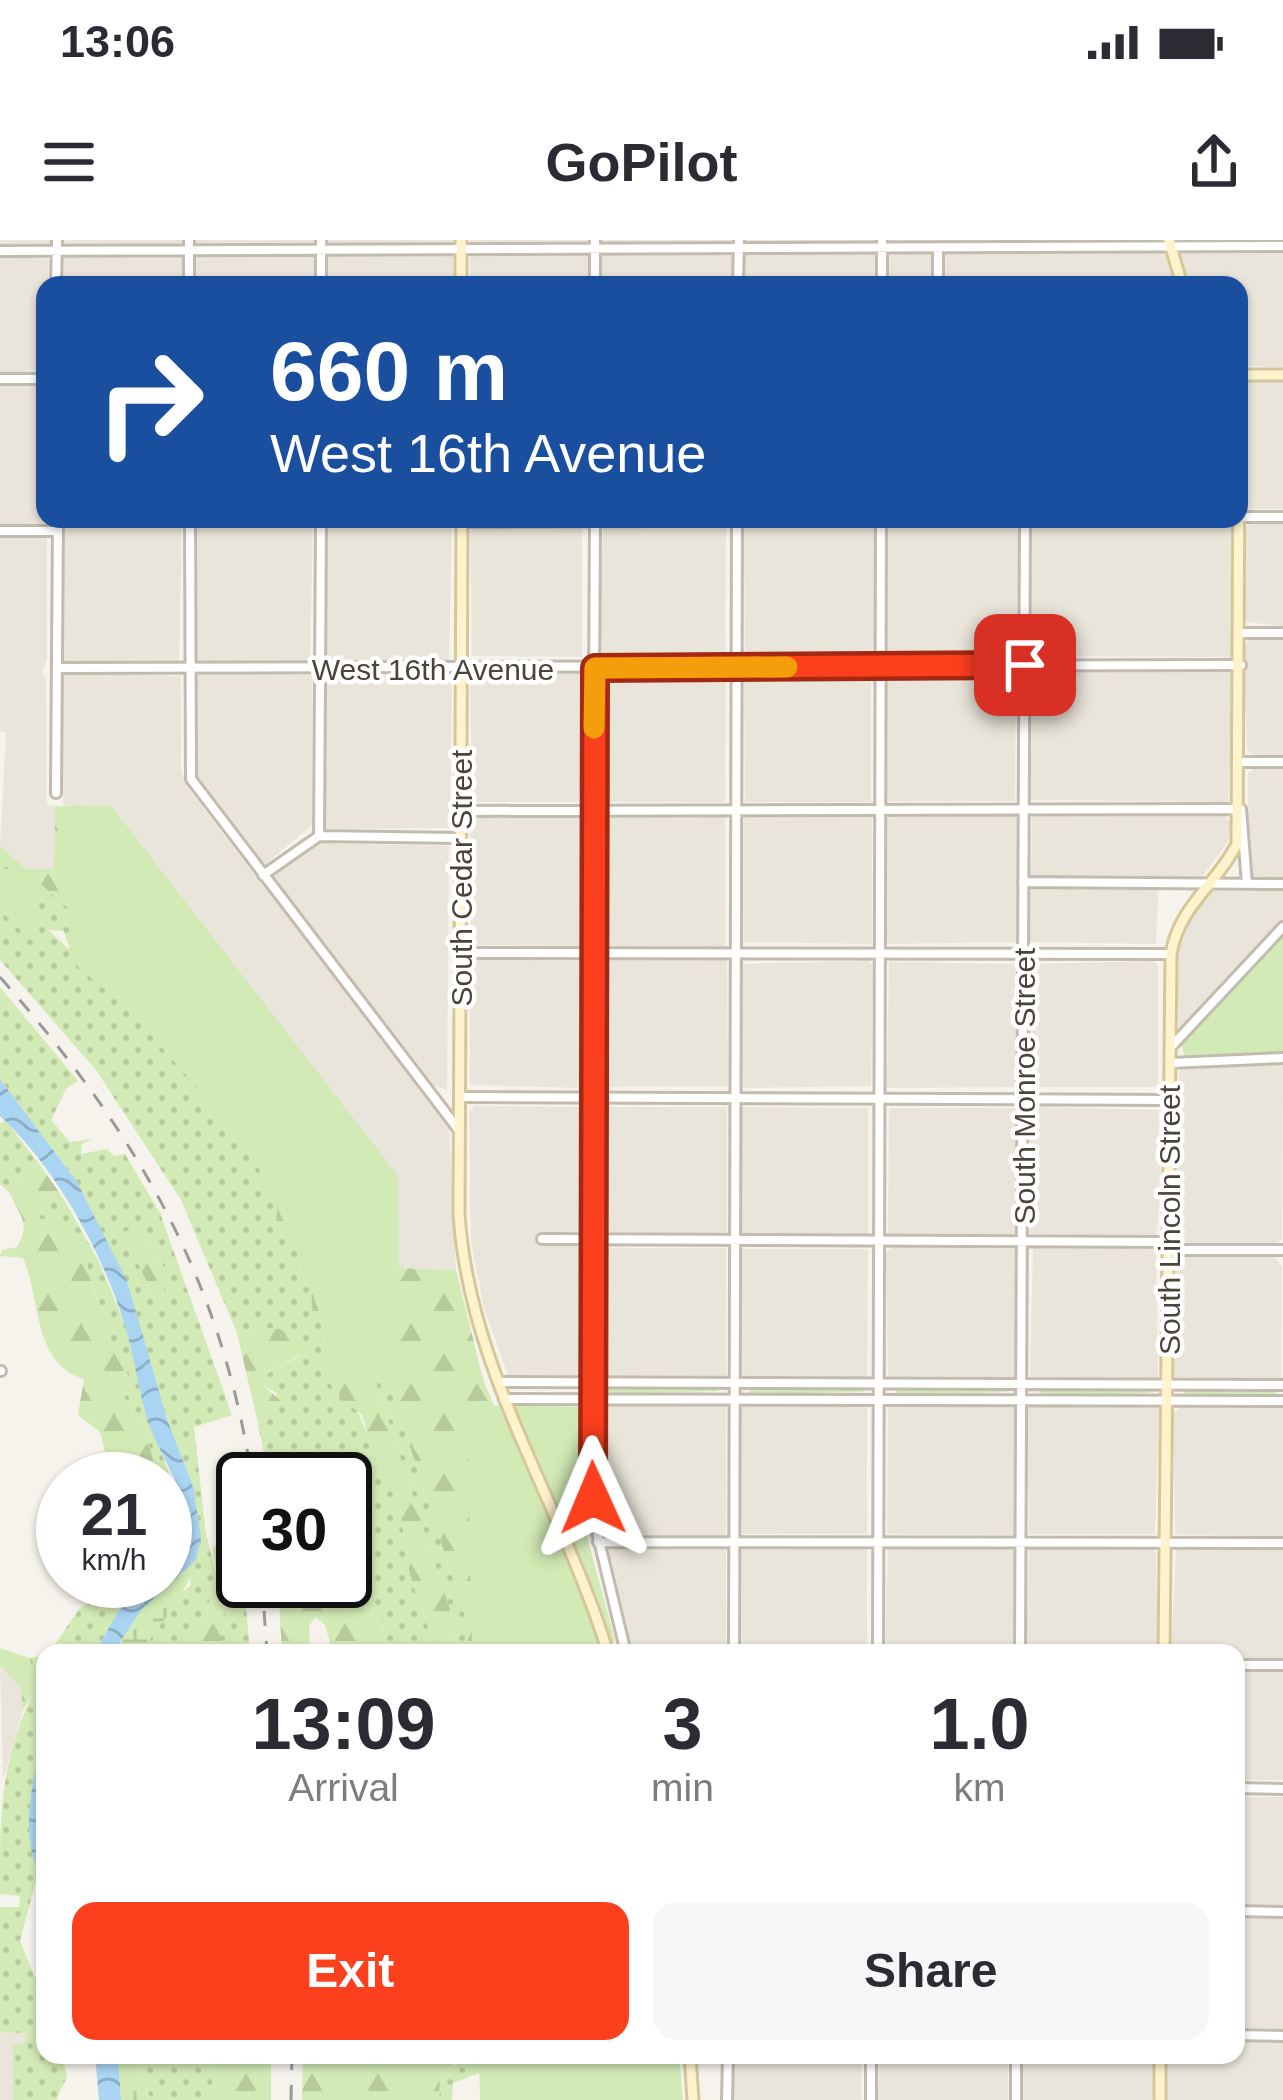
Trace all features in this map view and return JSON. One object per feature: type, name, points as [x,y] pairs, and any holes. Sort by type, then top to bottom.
[{"type":"street","points":[[1170,243],[1179,276]]},
{"type":"street","points":[[738,276],[739,244]]},
{"type":"street","points":[[882,244],[882,276]]},
{"type":"street","points":[[0,251],[57,245],[1283,246]]},
{"type":"street","points":[[56,276],[57,245]]},
{"type":"street","points":[[189,245],[189,276]]},
{"type":"street","points":[[321,245],[321,276]]},
{"type":"street","points":[[461,245],[461,276]]},
{"type":"street","points":[[595,245],[595,276]]},
{"type":"street","points":[[938,248],[938,276]]},
{"type":"street","points":[[1248,375],[1283,375]]},
{"type":"street","points":[[0,379],[36,379]]},
{"type":"street","points":[[1248,517],[1283,517]]},
{"type":"street","points":[[190,528],[191,779],[460,1131]]},
{"type":"street","points":[[319,836],[321,528]]},
{"type":"street","name":"South Cedar Street","points":[[462,528],[460,1238],[470,1294],[504,1399],[604,1644]]},
{"type":"street","points":[[595,528],[590,1400],[598,1542],[624,1644]]},
{"type":"street","points":[[734,1644],[737,528]]},
{"type":"street","points":[[878,1644],[880,528]]},
{"type":"street","name":"South Monroe Street","points":[[1020,1644],[1025,528]]},
{"type":"street","name":"South Lincoln Street","points":[[1164,1644],[1171,954],[1175,928],[1237,844],[1240,528]]},
{"type":"street","points":[[0,531],[58,531],[56,793]]},
{"type":"street","points":[[1241,633],[1283,633]]},
{"type":"street","name":"West 16th Avenue","points":[[57,668],[1241,665]]},
{"type":"street","points":[[1241,762],[1283,762]]},
{"type":"street","points":[[461,811],[1240,809]]},
{"type":"street","name":"South Lincoln Street","points":[[1240,809],[1246,884]]},
{"type":"street","points":[[263,874],[319,836],[460,838]]},
{"type":"street","points":[[1023,882],[1283,884]]},
{"type":"street","points":[[1170,1048],[1283,927]]},
{"type":"street","points":[[461,953],[1171,954]]},
{"type":"street","points":[[1170,1063],[1283,1058]]},
{"type":"street","points":[[461,1097],[1170,1100]]},
{"type":"street","points":[[542,1239],[1283,1250]]},
{"type":"street","points":[[499,1382],[1283,1385]]},
{"type":"street","points":[[504,1399],[1283,1401]]},
{"type":"street","points":[[598,1542],[1283,1543]]},
{"type":"street","points":[[1245,1665],[1283,1665]]},
{"type":"street","points":[[1245,1788],[1283,1789]]},
{"type":"street","points":[[1245,1911],[1283,1912]]},
{"type":"street","points":[[1245,2035],[1283,2036]]},
{"type":"street","points":[[691,2064],[693,2100]]},
{"type":"street","points":[[728,2064],[728,2100]]},
{"type":"street","points":[[872,2064],[872,2100]]},
{"type":"street","points":[[1016,2064],[1016,2100]]},
{"type":"street","points":[[1160,2064],[1160,2100]]},
{"type":"shaded area","points":[[0,240],[453,240],[453,276],[61,276],[60,245],[0,245]]},
{"type":"shaded area","points":[[470,240],[1162,240],[1172,276],[470,276]]},
{"type":"shaded area","points":[[1174,240],[1283,240],[1283,368],[1248,366],[1248,276],[1184,276]]},
{"type":"shaded area","points":[[0,256],[49,259],[48,276],[36,276],[36,373],[0,374]]},
{"type":"shaded area","points":[[1283,380],[1283,509],[1249,509],[1248,381]]},
{"type":"shaded area","points":[[0,384],[36,384],[36,524],[0,525]]},
{"type":"shaded area","points":[[1252,521],[1283,521],[1283,626],[1245,622],[1248,526]]},
{"type":"shaded area","points":[[58,528],[182,528],[179,661],[60,661]]},
{"type":"shaded area","points":[[194,528],[313,528],[310,661],[196,661]]},
{"type":"shaded area","points":[[324,528],[452,528],[449,660],[325,660]]},
{"type":"shaded area","points":[[474,528],[582,528],[582,657],[472,656],[470,533]]},
{"type":"shaded area","points":[[603,528],[726,528],[725,658],[599,657]]},
{"type":"shaded area","points":[[874,528],[874,656],[745,658],[744,530]]},
{"type":"shaded area","points":[[888,528],[1019,530],[1017,656],[888,658]]},
{"type":"shaded area","points":[[1032,528],[1235,528],[1235,651],[1230,657],[1030,656]]},
{"type":"shaded area","points":[[0,534],[42,534],[47,540],[47,658],[42,673],[46,678],[47,805],[55,806],[54,869],[24,869],[0,846],[6,732],[0,732]]},
{"type":"shaded area","points":[[1249,638],[1283,638],[1283,756],[1254,756],[1247,749],[1244,648]]},
{"type":"shaded area","points":[[1227,670],[1234,678],[1228,802],[1030,800],[1032,671]]},
{"type":"shaded area","points":[[478,671],[583,672],[581,802],[472,802],[470,678]]},
{"type":"shaded area","points":[[600,671],[726,672],[725,802],[600,802]]},
{"type":"shaded area","points":[[871,671],[871,802],[745,802],[744,672]]},
{"type":"shaded area","points":[[1016,672],[1015,801],[887,801],[887,673]]},
{"type":"shaded area","points":[[65,673],[181,676],[181,771],[187,787],[449,1126],[456,1270],[399,1268],[111,806],[63,805],[58,678]]},
{"type":"shaded area","points":[[199,673],[312,675],[312,825],[267,863],[260,863],[194,774],[193,679]]},
{"type":"shaded area","points":[[445,674],[452,681],[450,828],[326,829],[324,675]]},
{"type":"shaded area","points":[[1256,767],[1283,767],[1283,879],[1256,879],[1248,870],[1248,773]]},
{"type":"shaded area","points":[[1012,814],[1017,819],[1017,942],[887,944],[886,817]]},
{"type":"shaded area","points":[[1223,814],[1231,824],[1228,842],[1202,877],[1159,881],[1156,944],[1030,942],[1032,815]]},
{"type":"shaded area","points":[[477,815],[582,816],[582,946],[471,945],[470,822]]},
{"type":"shaded area","points":[[725,815],[725,947],[598,946],[598,816]]},
{"type":"shaded area","points":[[872,816],[872,944],[743,942],[744,817]]},
{"type":"shaded area","points":[[313,843],[449,846],[447,1090],[431,1085],[272,878]]},
{"type":"shaded area","points":[[1211,891],[1283,891],[1283,920],[1186,1027],[1179,1028],[1175,943],[1187,916]]},
{"type":"shaded area","points":[[476,959],[582,961],[581,1088],[470,1085],[469,966]]},
{"type":"shaded area","points":[[605,959],[727,960],[728,1086],[597,1087],[599,964]]},
{"type":"shaded area","points":[[868,961],[873,966],[871,1086],[741,1088],[741,964]]},
{"type":"shaded area","points":[[1153,961],[1158,965],[1158,1087],[1028,1087],[1030,964]]},
{"type":"shaded area","points":[[889,962],[1017,964],[1016,1087],[887,1088]]},
{"type":"shaded area","points":[[1283,1063],[1282,1239],[1272,1246],[1179,1245],[1173,1197],[1179,1070]]},
{"type":"shaded area","points":[[475,1106],[581,1107],[581,1233],[538,1237],[539,1243],[582,1247],[579,1377],[508,1375],[484,1308],[471,1242],[469,1112]]},
{"type":"shaded area","points":[[599,1107],[727,1107],[727,1235],[598,1235]]},
{"type":"shaded area","points":[[740,1107],[868,1108],[868,1234],[741,1235]]},
{"type":"shaded area","points":[[1029,1107],[1159,1110],[1161,1196],[1156,1235],[1030,1234]]},
{"type":"shaded area","points":[[889,1108],[1017,1108],[1015,1234],[888,1234]]},
{"type":"shaded area","points":[[893,1247],[1016,1249],[1015,1377],[888,1376],[886,1252]]},
{"type":"shaded area","points":[[598,1248],[726,1248],[726,1377],[597,1376]]},
{"type":"shaded area","points":[[1033,1248],[1156,1249],[1158,1378],[1030,1377]]},
{"type":"shaded area","points":[[740,1249],[868,1249],[867,1377],[740,1377]]},
{"type":"shaded area","points":[[1272,1254],[1282,1266],[1281,1379],[1174,1377],[1177,1255]]},
{"type":"shaded area","points":[[602,1403],[726,1404],[726,1535],[601,1535],[597,1514]]},
{"type":"shaded area","points":[[892,1404],[1015,1407],[1014,1535],[887,1534],[888,1409]]},
{"type":"shaded area","points":[[741,1405],[867,1405],[867,1534],[739,1534]]},
{"type":"shaded area","points":[[1032,1405],[1159,1408],[1155,1534],[1029,1534],[1027,1410]]},
{"type":"shaded area","points":[[1181,1407],[1283,1408],[1283,1537],[1175,1534],[1173,1413]]},
{"type":"shaded area","points":[[611,1547],[726,1549],[726,1644],[628,1644],[604,1554]]},
{"type":"shaded area","points":[[740,1547],[867,1549],[867,1644],[737,1644]]},
{"type":"shaded area","points":[[1010,1547],[1014,1552],[1013,1644],[885,1644],[888,1548]]},
{"type":"shaded area","points":[[1150,1547],[1156,1553],[1157,1644],[1026,1644],[1029,1548]]},
{"type":"shaded area","points":[[1283,1548],[1283,1660],[1245,1658],[1245,1644],[1171,1644],[1176,1550]]},
{"type":"shaded area","points":[[0,1665],[22,1690],[23,1710],[3,1780]]},
{"type":"shaded area","points":[[1245,1671],[1283,1671],[1283,1780],[1245,1780]]},
{"type":"shaded area","points":[[1245,1797],[1283,1797],[1283,1906],[1245,1905]]},
{"type":"shaded area","points":[[1245,1917],[1283,1918],[1283,2029],[1245,2028]]},
{"type":"shaded area","points":[[0,2032],[26,2032],[25,2042],[13,2047],[13,2100],[0,2100]]},
{"type":"shaded area","points":[[1245,2040],[1283,2040],[1283,2100],[1167,2100],[1167,2064],[1245,2064]]},
{"type":"shaded area","points":[[732,2064],[862,2064],[861,2100],[731,2100]]},
{"type":"shaded area","points":[[879,2064],[1008,2064],[1008,2100],[878,2100]]},
{"type":"shaded area","points":[[1020,2064],[1154,2064],[1152,2100],[1020,2100]]},
{"type":"green space","points":[[71,805],[111,806],[398,1176],[398,1381],[342,1381],[301,1258],[248,1146],[129,1010],[69,959]]},
{"type":"green space","points":[[55,806],[111,806],[398,1176],[399,1268],[456,1270],[483,1379],[591,1644],[468,1644],[466,1619],[304,1120],[24,869],[54,869]]},
{"type":"green space","points":[[0,846],[304,1120],[466,1619],[468,1644],[455,1644],[454,1622],[338,1267],[289,1227],[336,1317],[357,1410],[400,1510],[410,1575],[434,1644],[382,1644],[386,1631],[366,1608],[372,1608],[372,1452],[264,1452],[257,1419],[265,1422],[277,1393],[264,1386],[267,1374],[300,1356],[262,1328],[237,1333],[181,1200],[96,1070],[0,960]],"holes":[[[48,930],[64,931],[67,942],[164,1037]]]},
{"type":"green space","points":[[0,869],[37,869],[36,945],[0,910]]},
{"type":"green space","points":[[1283,932],[1283,1055],[1195,1060],[1184,1055],[1181,1042]]},
{"type":"green space","points":[[0,987],[78,1081],[66,1089],[51,1120],[70,1142],[92,1139],[82,1144],[81,1154],[107,1149],[114,1156],[125,1154],[160,1213],[232,1415],[194,1427],[216,1585],[193,1644],[146,1644],[168,1608],[192,1608],[192,1452],[180,1452],[77,1182],[0,1079]],"holes":[[[140,1227],[165,1269],[163,1301],[155,1299],[124,1233]]]},
{"type":"green space","points":[[6,1121],[40,1165],[25,1170],[10,1193],[0,1184],[0,1123]]},
{"type":"green space","points":[[40,1165],[63,1198],[37,1197],[33,1205],[40,1219],[60,1218],[80,1243],[95,1295],[111,1320],[109,1341],[130,1379],[124,1398],[142,1418],[151,1452],[105,1452],[100,1432],[78,1415],[84,1379],[55,1360],[47,1345],[23,1258],[0,1256],[2,1250],[17,1247],[23,1231],[10,1193],[25,1170]]},
{"type":"green space","points":[[36,1197],[63,1198],[98,1260],[125,1324],[148,1420],[161,1452],[151,1452],[142,1418],[124,1398],[130,1379],[109,1341],[111,1320],[101,1307],[80,1249],[58,1226],[40,1219],[32,1205]]},
{"type":"green space","points":[[278,1203],[338,1266],[454,1622],[455,1644],[434,1644],[410,1575],[400,1510],[372,1450],[362,1415],[336,1391],[326,1373],[337,1318],[313,1315],[310,1276],[289,1227],[276,1222]]},
{"type":"green space","points":[[140,1226],[165,1270],[163,1302],[155,1299],[123,1232]]},
{"type":"green space","points":[[280,1329],[304,1346],[300,1355],[267,1374],[264,1386],[283,1403],[264,1422],[257,1419],[237,1333]]},
{"type":"green space","points":[[606,1386],[715,1387],[719,1391],[606,1394]]},
{"type":"green space","points":[[751,1387],[859,1387],[864,1392],[749,1394]]},
{"type":"green space","points":[[896,1387],[1004,1388],[1007,1392],[896,1395]]},
{"type":"green space","points":[[1040,1388],[1148,1389],[1151,1393],[1039,1396]]},
{"type":"green space","points":[[1184,1389],[1274,1390],[1277,1394],[1184,1397]]},
{"type":"green space","points":[[467,1405],[584,1407],[586,1533],[615,1640],[612,1644],[472,1644]]},
{"type":"green space","points":[[216,1585],[216,1608],[228,1608],[220,1620],[220,1644],[193,1644]]},
{"type":"green space","points":[[80,1608],[121,1608],[100,1644],[55,1644]]},
{"type":"green space","points":[[143,1608],[172,1608],[147,1644],[119,1644]]},
{"type":"green space","points":[[228,1608],[246,1608],[249,1644],[220,1644],[220,1620]]},
{"type":"green space","points":[[280,1608],[366,1608],[386,1632],[383,1644],[330,1644],[325,1625],[315,1617],[309,1626],[310,1644],[282,1644]]},
{"type":"green space","points":[[0,1648],[29,1658],[36,1687],[23,1710],[21,1689],[0,1665]]},
{"type":"green space","points":[[36,1686],[30,1840],[36,1881],[20,1941],[36,1979],[36,2064],[64,2064],[67,2077],[56,2100],[13,2100],[13,2046],[25,2042],[26,2033],[0,2032],[0,1907],[19,1907],[20,1896],[0,1894],[2,1811],[9,1762]]},
{"type":"green space","points":[[119,2064],[137,2064],[151,2100],[121,2100]]},
{"type":"green space","points":[[137,2064],[212,2067],[213,2100],[151,2100]]},
{"type":"green space","points":[[210,2064],[271,2064],[271,2100],[213,2100]]},
{"type":"green space","points":[[303,2064],[441,2064],[439,2100],[302,2100]]},
{"type":"green space","points":[[441,2064],[503,2064],[453,2083],[452,2100],[439,2100]]},
{"type":"green space","points":[[479,2064],[680,2064],[683,2100],[480,2100]]},
{"type":"water","points":[[0,1079],[77,1182],[127,1281],[180,1452],[162,1452],[147,1419],[126,1329],[105,1271],[59,1186],[0,1116]]},
{"type":"water","points":[[192,1483],[201,1538],[192,1564]]},
{"type":"water","points":[[122,1608],[143,1608],[119,1644],[100,1644]]},
{"type":"water","points":[[36,1770],[36,1864],[29,1831]]},
{"type":"water","points":[[96,2064],[119,2064],[121,2100],[99,2100]]},
{"type":"railway","points":[[0,977],[92,1091],[165,1209],[218,1336],[247,1452]]},
{"type":"railway","points":[[264,1608],[266,1644]]},
{"type":"railway","points":[[291,2100],[292,2064]]},
{"type":"slow traffic","points":[[594,728],[595,668],[787,667]]},
{"type":"route","points":[[593,1498],[595,668],[1025,665]]}]
